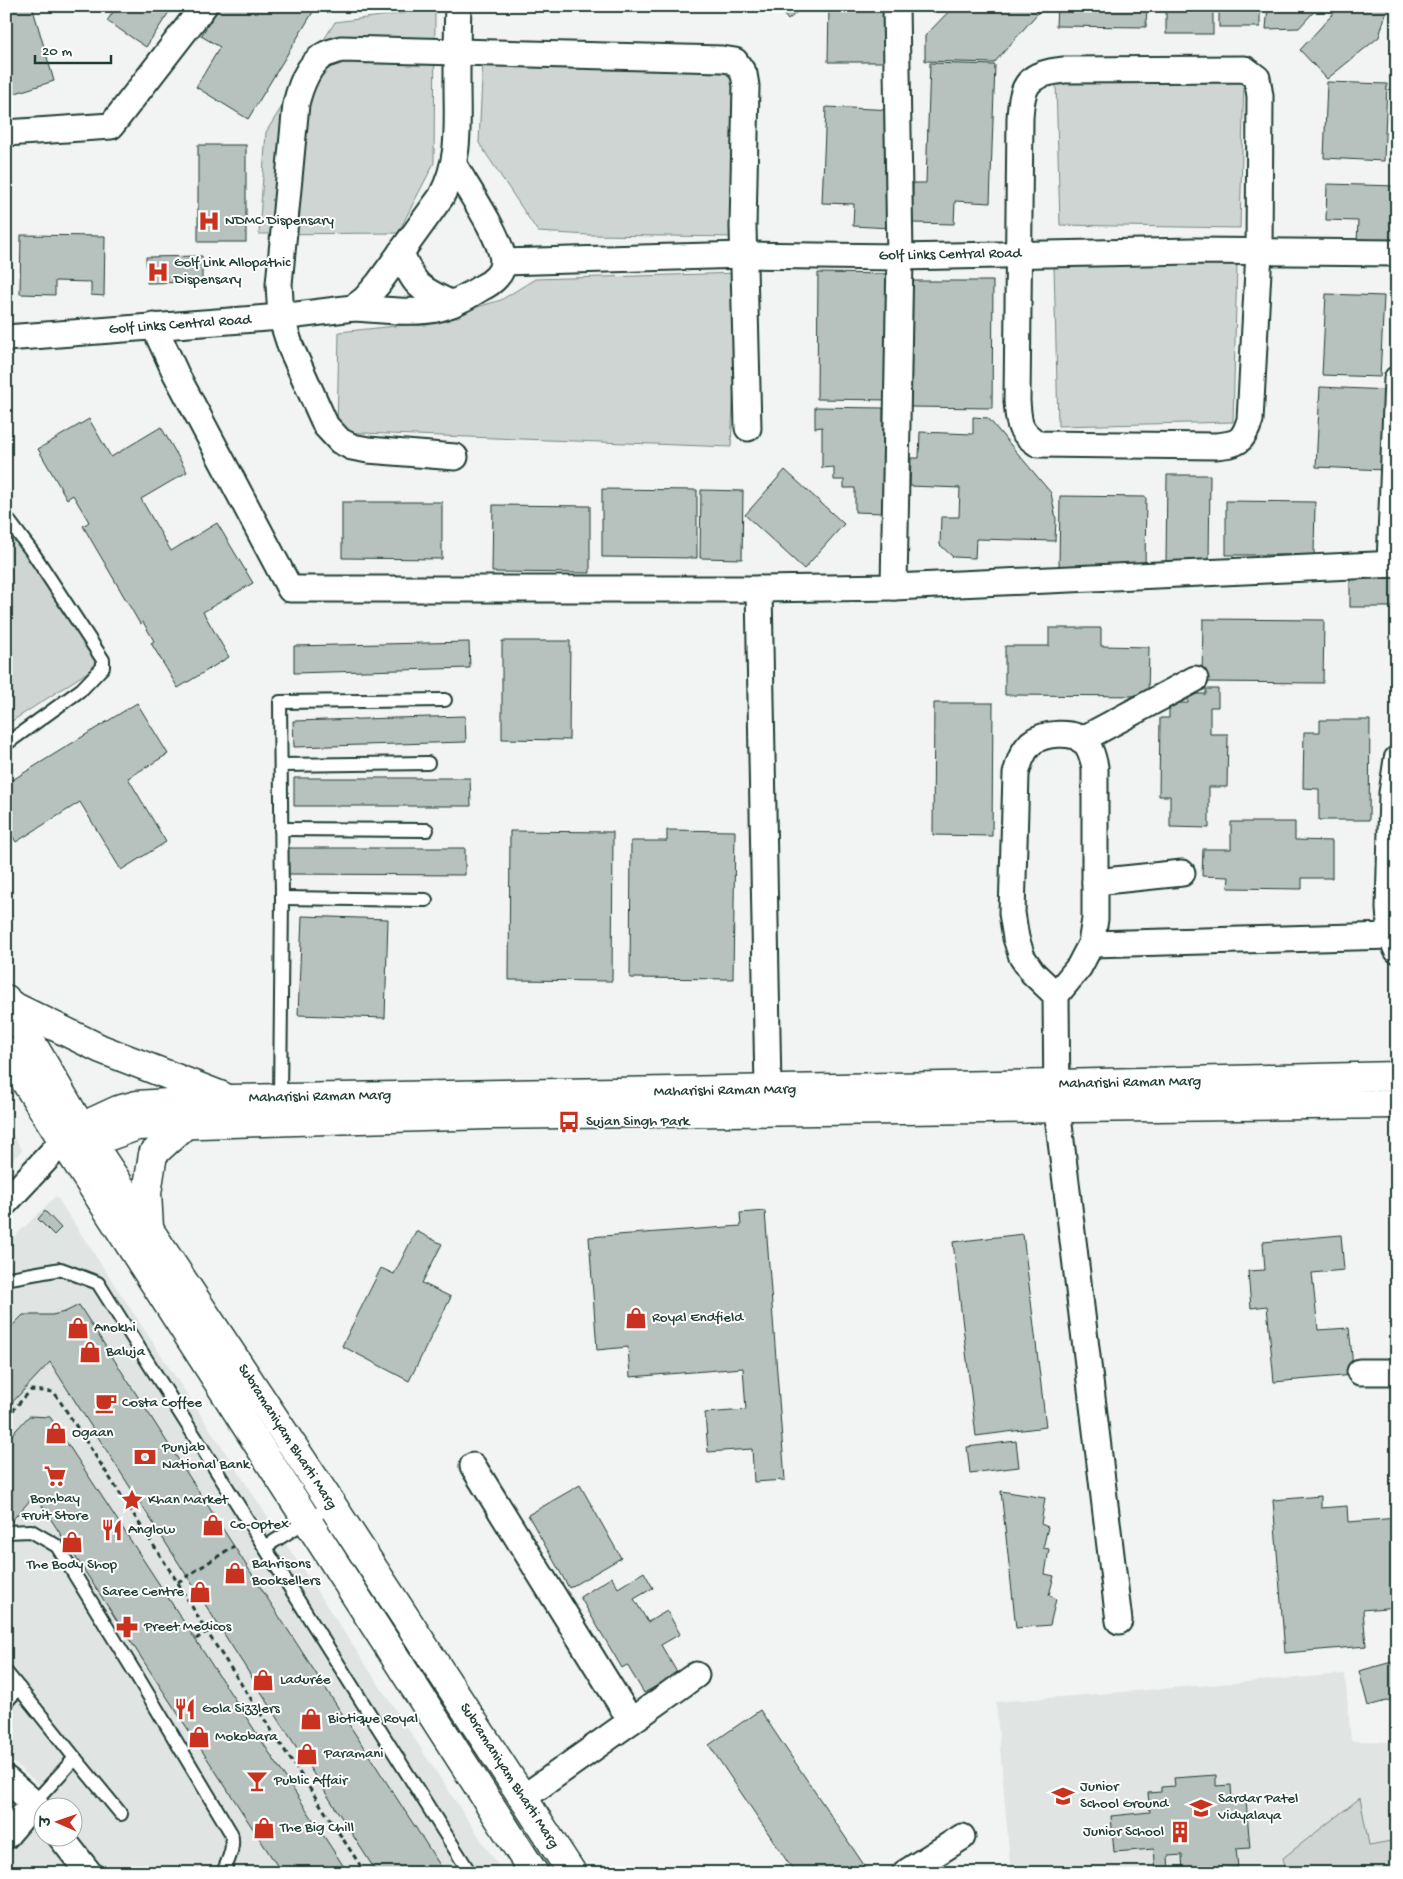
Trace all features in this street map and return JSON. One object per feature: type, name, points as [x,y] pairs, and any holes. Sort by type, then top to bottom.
[{"type":"main road","points":[[8,1002],[101,1049],[231,1099]]},
{"type":"main road","name":"Subramaniyam Bharti Marg","points":[[8,1002],[77,1142],[308,1520],[534,1873]]},
{"type":"main road","name":"Subramaniyam Bharti Marg","points":[[6,1051],[77,1142],[149,1228],[572,1873]]},
{"type":"main road","name":"Maharishi Raman Marg","points":[[77,1142],[137,1126],[1057,1096],[1397,1076]]},
{"type":"main road","name":"Maharishi Raman Marg","points":[[77,1142],[118,1110],[137,1106],[231,1099],[768,1090],[1397,1104]]},
{"type":"main road","points":[[149,1228],[147,1192],[152,1154],[185,1125]]},
{"type":"street","points":[[6,133],[111,126],[204,6]]},
{"type":"street","points":[[353,308],[365,299],[378,284],[441,197],[449,182],[454,165],[457,141],[458,6]]},
{"type":"street","points":[[894,587],[900,257],[896,6]]},
{"type":"street","points":[[455,457],[368,450],[352,447],[340,441],[326,426],[291,348],[281,317],[279,284],[296,104],[300,86],[324,54],[341,49],[722,59],[735,61],[744,74],[746,86],[742,226],[748,428]]},
{"type":"street","points":[[1237,69],[1246,70],[1257,78],[1260,96],[1259,252],[1250,420],[1245,434],[1233,444],[1216,446],[1058,445],[1038,444],[1025,435],[1019,422],[1016,401],[1021,96],[1028,81],[1044,72],[1073,70],[1237,69]]},
{"type":"street","points":[[454,165],[499,244],[503,262]]},
{"type":"street","name":"Golf Links Central Road","points":[[6,338],[281,317],[353,308],[421,311],[439,309],[490,284],[498,275],[503,262],[744,255],[900,257],[1193,250],[1397,253]]},
{"type":"street","points":[[401,252],[414,281],[426,291],[452,304]]},
{"type":"street","points":[[154,326],[176,374],[290,589],[759,589],[894,587],[1393,564],[1397,379]]},
{"type":"street","points":[[759,589],[768,1090]]},
{"type":"street","points":[[1081,740],[1195,680]]},
{"type":"street","points":[[1056,995],[1032,973],[1022,956],[1016,938],[1012,913],[1016,774],[1022,755],[1031,743],[1045,735],[1069,734],[1084,741],[1092,753],[1095,767],[1095,919],[1091,944],[1078,967],[1056,995],[1057,1096],[1119,1621]]},
{"type":"street","points":[[1091,944],[1394,943],[1390,908],[1392,792],[1397,760]]},
{"type":"street","points":[[1096,882],[1182,874]]},
{"type":"street","points":[[6,1202],[77,1142]]},
{"type":"street","points":[[1360,1372],[1397,1372]]},
{"type":"street","points":[[473,1466],[631,1721]]},
{"type":"street","points":[[523,1798],[696,1675]]},
{"type":"street","points":[[6,1779],[32,1803]]},
{"type":"street","points":[[6,1836],[32,1814]]},
{"type":"street","points":[[905,1873],[962,1836]]},
{"type":"street","points":[[68,1846],[90,1873]]},
{"type":"lane","points":[[6,517],[33,553],[103,660],[103,668],[82,689],[6,744]]},
{"type":"lane","points":[[280,1098],[282,898],[280,702],[445,700]]},
{"type":"lane","points":[[280,765],[428,763]]},
{"type":"lane","points":[[281,828],[427,830]]},
{"type":"lane","points":[[282,898],[426,900]]},
{"type":"lane","points":[[6,1281],[10,1278],[61,1269],[98,1283],[470,1873]]},
{"type":"lane","points":[[265,1547],[332,1505]]},
{"type":"lane","points":[[6,1532],[31,1531],[57,1546],[231,1834],[233,1840],[231,1854],[223,1873]]},
{"type":"lane","points":[[6,1672],[121,1814]]},
{"type":"lane","points":[[6,1702],[19,1688]]},
{"type":"lane","points":[[47,1796],[75,1758]]},
{"type":"path","points":[[6,1418],[31,1390],[54,1392],[360,1864],[359,1873]]},
{"type":"path","points":[[178,1582],[234,1546]]},
{"type":"path","points":[[196,1638],[218,1625]]},
{"type":"shaded area","points":[[435,9],[434,163],[398,233],[259,234],[266,132],[335,22]]},
{"type":"shaded area","points":[[483,58],[741,65],[740,237],[589,235],[538,232],[479,143]]},
{"type":"shaded area","points":[[1244,78],[1240,228],[1060,225],[1056,83]]},
{"type":"shaded area","points":[[1237,262],[1233,422],[1058,426],[1054,265]]},
{"type":"shaded area","points":[[739,273],[731,447],[337,432],[339,332],[424,323],[501,300],[535,279]]},
{"type":"shaded area","points":[[8,508],[100,664],[6,725],[6,509]]},
{"type":"shaded area","points":[[6,1124],[22,1150],[6,1166]]},
{"type":"shaded area","name":"Khan Market","points":[[56,1196],[503,1873],[6,1873],[6,1843],[32,1813],[32,1846],[82,1846],[82,1796],[46,1796],[49,1793],[6,1756],[6,1245]]},
{"type":"shaded area","name":"Sardar Patel Vidyalaya","points":[[1345,1674],[1351,1741],[1397,1742],[1397,1873],[1011,1873],[996,1702]]},
{"type":"shaded area","points":[[1360,1798],[1369,1845],[1397,1840],[1397,1873],[1286,1873],[1283,1858]]},
{"type":"building","points":[[6,6],[32,6],[54,81],[6,96]]},
{"type":"building","points":[[117,6],[173,6],[146,47],[107,21]]},
{"type":"building","points":[[220,6],[316,7],[248,119],[196,87],[220,47],[201,36]]},
{"type":"building","points":[[777,6],[804,6],[788,20]]},
{"type":"building","points":[[829,6],[885,6],[884,62],[828,62]]},
{"type":"building","points":[[954,6],[1044,6],[994,63],[925,61],[925,36]]},
{"type":"building","points":[[1057,6],[1147,6],[1146,27],[1056,26]]},
{"type":"building","points":[[1166,6],[1213,6],[1213,34],[1166,34]]},
{"type":"building","points":[[1219,6],[1260,6],[1260,27],[1219,27]]},
{"type":"building","points":[[1268,6],[1319,6],[1299,28],[1266,29]]},
{"type":"building","points":[[1340,6],[1388,6],[1379,37],[1327,79],[1300,50]]},
{"type":"building","points":[[930,63],[995,65],[990,203],[955,201],[954,224],[912,223],[913,183],[926,183]]},
{"type":"building","points":[[1327,82],[1387,84],[1384,161],[1324,158]]},
{"type":"building","points":[[826,107],[896,110],[891,228],[853,226],[854,204],[822,203]]},
{"type":"building","points":[[198,145],[246,145],[246,242],[198,242]]},
{"type":"building","points":[[1327,184],[1397,186],[1397,244],[1357,243],[1358,221],[1326,220]]},
{"type":"building","points":[[21,235],[105,236],[104,296],[91,295],[91,282],[55,281],[55,295],[20,294]]},
{"type":"building","points":[[202,256],[202,282],[147,283],[146,257]]},
{"type":"building","points":[[818,273],[893,274],[891,400],[817,399]]},
{"type":"building","points":[[910,281],[993,281],[992,408],[909,407]]},
{"type":"building","points":[[1326,294],[1384,296],[1380,377],[1322,375]]},
{"type":"building","points":[[1320,387],[1388,390],[1384,470],[1316,467]]},
{"type":"building","points":[[815,407],[883,408],[883,513],[855,512],[855,488],[844,488],[844,480],[834,480],[834,467],[822,468],[822,427],[815,428]]},
{"type":"building","points":[[973,417],[988,418],[1051,493],[1056,519],[1055,541],[976,539],[975,558],[953,557],[940,545],[941,517],[959,517],[960,488],[910,486],[911,458],[919,458],[920,432],[973,434]]},
{"type":"building","points":[[89,419],[111,457],[161,427],[187,472],[141,499],[171,551],[217,523],[253,583],[203,612],[229,657],[178,688],[151,643],[154,641],[143,622],[140,624],[83,526],[89,522],[73,495],[67,499],[38,449]]},
{"type":"building","points":[[785,470],[844,524],[804,569],[745,515]]},
{"type":"building","points":[[1167,475],[1210,475],[1209,563],[1166,563]]},
{"type":"building","points":[[602,489],[697,490],[697,558],[602,557]]},
{"type":"building","points":[[701,490],[743,491],[742,559],[700,558]]},
{"type":"building","points":[[1060,496],[1146,497],[1145,569],[1059,568]]},
{"type":"building","points":[[1226,501],[1315,502],[1314,555],[1226,555]]},
{"type":"building","points":[[342,502],[442,502],[442,559],[342,558]]},
{"type":"building","points":[[493,505],[590,506],[590,573],[492,572]]},
{"type":"building","points":[[1350,572],[1397,572],[1397,607],[1350,607]]},
{"type":"building","points":[[1203,619],[1324,620],[1323,683],[1202,682]]},
{"type":"building","points":[[1049,628],[1101,628],[1101,646],[1149,647],[1148,696],[1005,695],[1005,646],[1049,646]]},
{"type":"building","points":[[502,641],[570,641],[569,740],[502,739]]},
{"type":"building","points":[[469,642],[470,668],[294,673],[294,646]]},
{"type":"building","points":[[1206,689],[1218,689],[1218,707],[1210,707],[1210,734],[1228,734],[1227,787],[1209,787],[1209,828],[1170,827],[1170,796],[1159,796],[1160,718],[1169,718],[1169,703],[1188,703],[1188,694],[1206,694]]},
{"type":"building","points":[[137,703],[168,754],[128,778],[166,842],[121,870],[80,802],[16,842],[6,826],[6,784]]},
{"type":"building","points":[[934,703],[993,703],[992,836],[933,835]]},
{"type":"building","points":[[465,716],[466,742],[294,747],[293,721]]},
{"type":"building","points":[[1320,720],[1370,720],[1369,820],[1319,820],[1319,789],[1303,788],[1304,732],[1320,732]]},
{"type":"building","points":[[294,778],[470,778],[471,806],[294,806]]},
{"type":"building","points":[[1231,822],[1295,822],[1295,840],[1332,841],[1332,878],[1302,878],[1302,889],[1228,888],[1229,877],[1202,876],[1203,849],[1231,849]]},
{"type":"building","points":[[667,830],[735,831],[733,979],[630,978],[631,841],[667,841]]},
{"type":"building","points":[[510,831],[613,832],[612,981],[509,980]]},
{"type":"building","points":[[288,848],[465,848],[465,875],[288,874]]},
{"type":"building","points":[[302,916],[388,919],[385,1018],[298,1015]]},
{"type":"building","points":[[45,1211],[61,1228],[54,1235],[38,1219]]},
{"type":"building","points":[[765,1211],[785,1480],[754,1482],[752,1449],[708,1452],[705,1413],[746,1410],[743,1368],[630,1377],[628,1347],[597,1350],[589,1237],[741,1226],[740,1213]]},
{"type":"building","points":[[416,1231],[442,1244],[422,1283],[451,1297],[409,1381],[342,1346],[381,1268],[394,1274]]},
{"type":"building","points":[[1023,1234],[1046,1427],[976,1436],[953,1242]]},
{"type":"building","points":[[1341,1235],[1344,1270],[1312,1273],[1318,1330],[1349,1328],[1354,1375],[1274,1382],[1267,1306],[1251,1308],[1248,1271],[1265,1270],[1263,1242]]},
{"type":"building","points":[[79,1305],[445,1873],[377,1873],[50,1362],[6,1409],[6,1332],[23,1315],[52,1315],[65,1312]]},
{"type":"building","points":[[29,1416],[50,1417],[344,1867],[343,1873],[275,1873],[280,1870],[35,1495],[6,1527],[6,1441]]},
{"type":"building","points":[[1016,1441],[1019,1467],[970,1473],[967,1447]]},
{"type":"building","points":[[580,1485],[621,1558],[569,1588],[528,1515]]},
{"type":"building","points":[[1001,1491],[1045,1498],[1041,1524],[1048,1527],[1043,1548],[1049,1549],[1045,1574],[1054,1576],[1049,1595],[1056,1599],[1050,1625],[1016,1628]]},
{"type":"building","points":[[1321,1496],[1321,1508],[1347,1506],[1348,1522],[1397,1518],[1397,1607],[1363,1610],[1366,1646],[1285,1653],[1273,1500]]},
{"type":"building","points":[[644,1572],[653,1588],[634,1599],[648,1622],[667,1611],[680,1634],[661,1645],[678,1674],[644,1693],[627,1665],[622,1668],[580,1597],[612,1577],[618,1588]]},
{"type":"building","points":[[1392,1662],[1397,1681],[1397,1698],[1368,1706],[1359,1671]]},
{"type":"building","points":[[760,1710],[866,1868],[859,1873],[795,1873],[709,1745]]},
{"type":"building","name":"Junior School","points":[[1216,1775],[1216,1786],[1231,1785],[1232,1802],[1246,1801],[1250,1848],[1236,1849],[1238,1867],[1222,1869],[1222,1873],[1183,1873],[1182,1855],[1168,1856],[1169,1873],[1156,1873],[1154,1849],[1114,1852],[1111,1816],[1150,1812],[1148,1793],[1161,1792],[1161,1787],[1175,1786],[1174,1778]]},
{"type":"place","name":"NDMC Dispensary","points":[[209,221]]},
{"type":"place","name":"Golf Link Allopathic Dispensary","points":[[158,272]]},
{"type":"place","name":"Sujan Singh Park","points":[[569,1122]]},
{"type":"place","name":"Royal Endfield","points":[[636,1318]]},
{"type":"place","name":"Anokhi","points":[[78,1328]]},
{"type":"place","name":"Baluja","points":[[90,1352]]},
{"type":"place","name":"Costa Coffee","points":[[106,1403]]},
{"type":"place","name":"Ogaan","points":[[56,1433]]},
{"type":"place","name":"Punjab National Bank","points":[[145,1457]]},
{"type":"place","name":"Bombay Fruit Store","points":[[55,1476]]},
{"type":"place","name":"Khan Market","points":[[132,1500]]},
{"type":"place","name":"Co-Optex","points":[[213,1525]]},
{"type":"place","name":"Anglow","points":[[112,1530]]},
{"type":"place","name":"The Body Shop","points":[[72,1542]]},
{"type":"place","name":"Bahrisons Booksellers","points":[[235,1573]]},
{"type":"place","name":"Saree Centre","points":[[200,1592]]},
{"type":"place","name":"Preet Medicos","points":[[127,1627]]},
{"type":"place","name":"Ladurée","points":[[263,1680]]},
{"type":"place","name":"Gola Sizzlers","points":[[185,1709]]},
{"type":"place","name":"Biotique Royal","points":[[311,1719]]},
{"type":"place","name":"Mokobara","points":[[199,1737]]},
{"type":"place","name":"Paramani","points":[[307,1754]]},
{"type":"place","name":"Public Affair","points":[[257,1781]]},
{"type":"place","name":"Junior School Ground","points":[[1063,1796]]},
{"type":"place","name":"Sardar Patel Vidyalaya","points":[[1201,1808]]},
{"type":"place","name":"The Big Chill","points":[[264,1828]]},
{"type":"place","name":"Junior School","points":[[1180,1832]]}]
